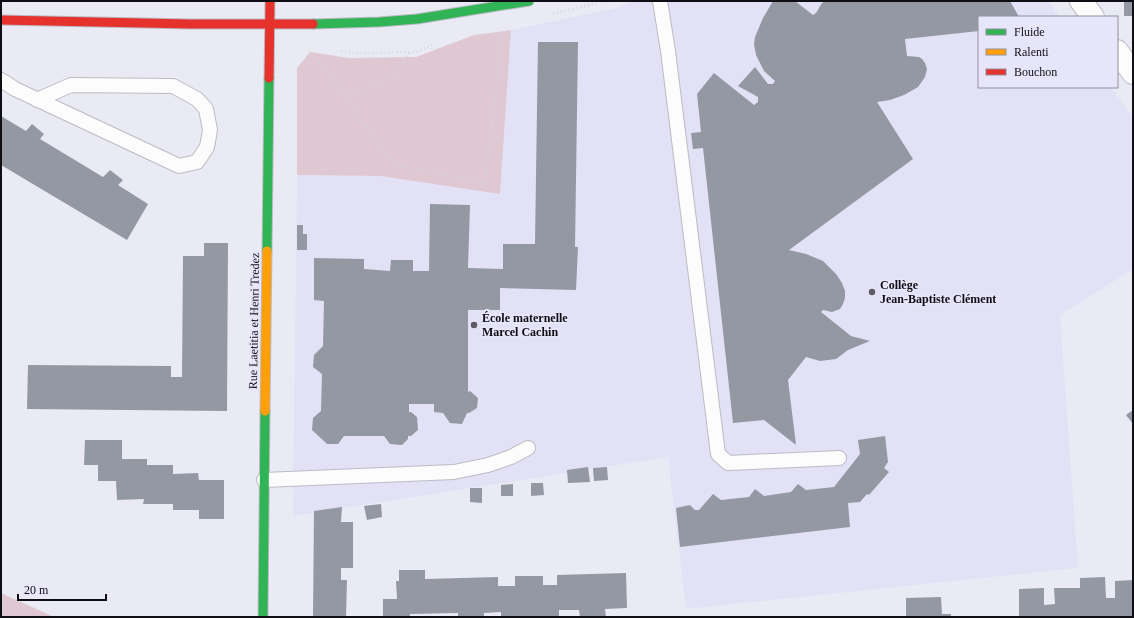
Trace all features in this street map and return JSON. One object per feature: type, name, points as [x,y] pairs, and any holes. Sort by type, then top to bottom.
[{"type":"street","name":"Rue Laetitia et Henri Tredez","points":[[263,617],[270,1]]},
{"type":"street","points":[[1,20],[269,25],[381,22],[442,8],[490,7],[529,1]]},
{"type":"street","points":[[1081,1],[1091,16]]},
{"type":"street","points":[[1118,52],[1133,73]]},
{"type":"lane","points":[[660,1],[668,50],[718,454],[728,463],[839,458]]},
{"type":"lane","points":[[1,80],[15,89],[38,100],[179,166],[197,162],[207,147],[210,130],[206,109],[197,99],[173,86],[71,85],[38,100]]},
{"type":"lane","points":[[264,480],[454,472],[488,465],[511,457],[528,448]]},
{"type":"path","points":[[306,46],[344,94],[393,164],[486,183],[500,49],[498,27],[490,7]]},
{"type":"path","points":[[344,94],[373,86],[395,75],[410,52]]},
{"type":"shaded area","name":"Collège Jean-Baptiste Clément","points":[[634,1],[1048,1],[1059,16],[978,16],[978,88],[1112,88],[1133,118],[1133,269],[1060,315],[1078,568],[686,609],[668,457],[293,516],[297,175],[380,176],[500,194],[511,30],[613,9]]},
{"type":"shaded area","points":[[511,30],[500,194],[380,176],[297,175],[297,68],[310,52],[349,58],[416,57],[474,35]]},
{"type":"shaded area","points":[[1,593],[54,617],[1,617]]},
{"type":"building","points":[[773,1],[795,1],[813,15],[822,3],[826,1],[1010,1],[1018,16],[978,16],[978,31],[905,39],[907,56],[919,57],[925,63],[927,69],[925,77],[918,87],[904,95],[890,100],[877,102],[913,159],[789,250],[806,254],[823,261],[836,274],[845,291],[843,304],[840,309],[832,312],[823,310],[821,312],[851,336],[870,341],[848,350],[836,359],[820,361],[806,357],[788,380],[796,445],[764,420],[733,423],[703,148],[693,149],[691,133],[701,132],[697,94],[714,73],[754,105],[758,102],[758,97],[738,86],[755,67],[768,84],[773,84],[775,81],[764,71],[756,55],[754,44],[755,37],[763,18]]},
{"type":"building","points":[[1124,1],[1133,1],[1133,16],[1124,16]]},
{"type":"building","points":[[538,42],[578,42],[575,247],[578,247],[576,290],[500,288],[500,310],[468,310],[468,392],[470,391],[478,398],[477,408],[467,413],[462,424],[450,423],[443,413],[434,412],[434,404],[409,404],[409,412],[417,417],[418,430],[411,436],[408,436],[408,439],[402,445],[390,444],[384,436],[344,436],[338,444],[327,444],[312,430],[313,418],[321,411],[322,374],[313,367],[314,355],[323,346],[324,301],[314,300],[314,258],[364,259],[364,269],[390,271],[391,260],[413,260],[413,271],[429,271],[430,204],[470,205],[468,268],[503,269],[503,244],[535,244]]},
{"type":"building","points":[[1,116],[26,131],[32,124],[44,134],[40,139],[103,177],[110,170],[123,180],[118,185],[148,204],[127,240],[1,165]]},
{"type":"building","points":[[297,225],[303,225],[303,234],[307,234],[307,250],[297,250]]},
{"type":"building","points":[[204,243],[228,243],[227,411],[27,409],[28,365],[171,366],[171,377],[182,377],[183,256],[204,256]]},
{"type":"building","points":[[1133,410],[1133,424],[1126,415]]},
{"type":"building","points":[[885,436],[888,462],[884,468],[889,472],[869,495],[867,494],[860,502],[848,503],[850,527],[680,547],[676,508],[690,505],[695,510],[699,510],[713,494],[721,500],[749,497],[755,489],[764,496],[791,492],[798,484],[806,490],[834,487],[860,454],[858,440]]},
{"type":"building","points":[[85,440],[122,440],[122,459],[147,459],[147,465],[173,465],[173,474],[198,473],[199,480],[224,480],[224,519],[199,519],[199,510],[173,510],[173,504],[143,504],[144,499],[117,500],[116,481],[98,481],[98,465],[84,465]]},
{"type":"building","points":[[588,467],[590,482],[568,483],[567,470]]},
{"type":"building","points":[[607,467],[608,480],[594,481],[593,468]]},
{"type":"building","points":[[531,483],[543,483],[544,495],[531,496]]},
{"type":"building","points":[[513,484],[513,496],[501,496],[501,485]]},
{"type":"building","points":[[470,488],[482,488],[482,503],[470,502]]},
{"type":"building","points":[[381,504],[382,517],[367,520],[364,506]]},
{"type":"building","points":[[342,507],[341,522],[353,522],[353,568],[341,568],[341,580],[347,580],[346,617],[313,617],[314,511]]},
{"type":"building","points":[[399,570],[425,570],[425,579],[498,577],[498,586],[515,586],[515,576],[543,576],[543,585],[557,585],[557,575],[626,573],[627,608],[605,609],[606,617],[580,617],[579,610],[559,610],[559,617],[501,617],[501,612],[484,613],[484,617],[458,617],[458,613],[410,614],[410,617],[383,617],[383,599],[397,599],[396,581],[399,581]]},
{"type":"building","points":[[1105,577],[1106,598],[1115,598],[1115,581],[1133,580],[1133,617],[1019,617],[1019,589],[1044,588],[1044,605],[1055,604],[1054,588],[1080,588],[1080,578]]},
{"type":"building","points":[[941,597],[942,614],[951,614],[951,617],[906,617],[906,598]]},
{"type":"traffic: fast","points":[[313,24],[417,19],[529,1]]},
{"type":"traffic: fast","points":[[267,251],[269,78]]},
{"type":"traffic: fast","points":[[263,617],[265,411]]},
{"type":"traffic: slow","points":[[265,411],[267,251]]},
{"type":"traffic: jam","points":[[269,78],[270,1]]},
{"type":"traffic: jam","points":[[1,20],[190,24],[313,24]]},
{"type":"place","name":"Collège Jean-Baptiste Clément","points":[[872,292]]},
{"type":"place","name":"École maternelle Marcel Cachin","points":[[474,325]]}]
